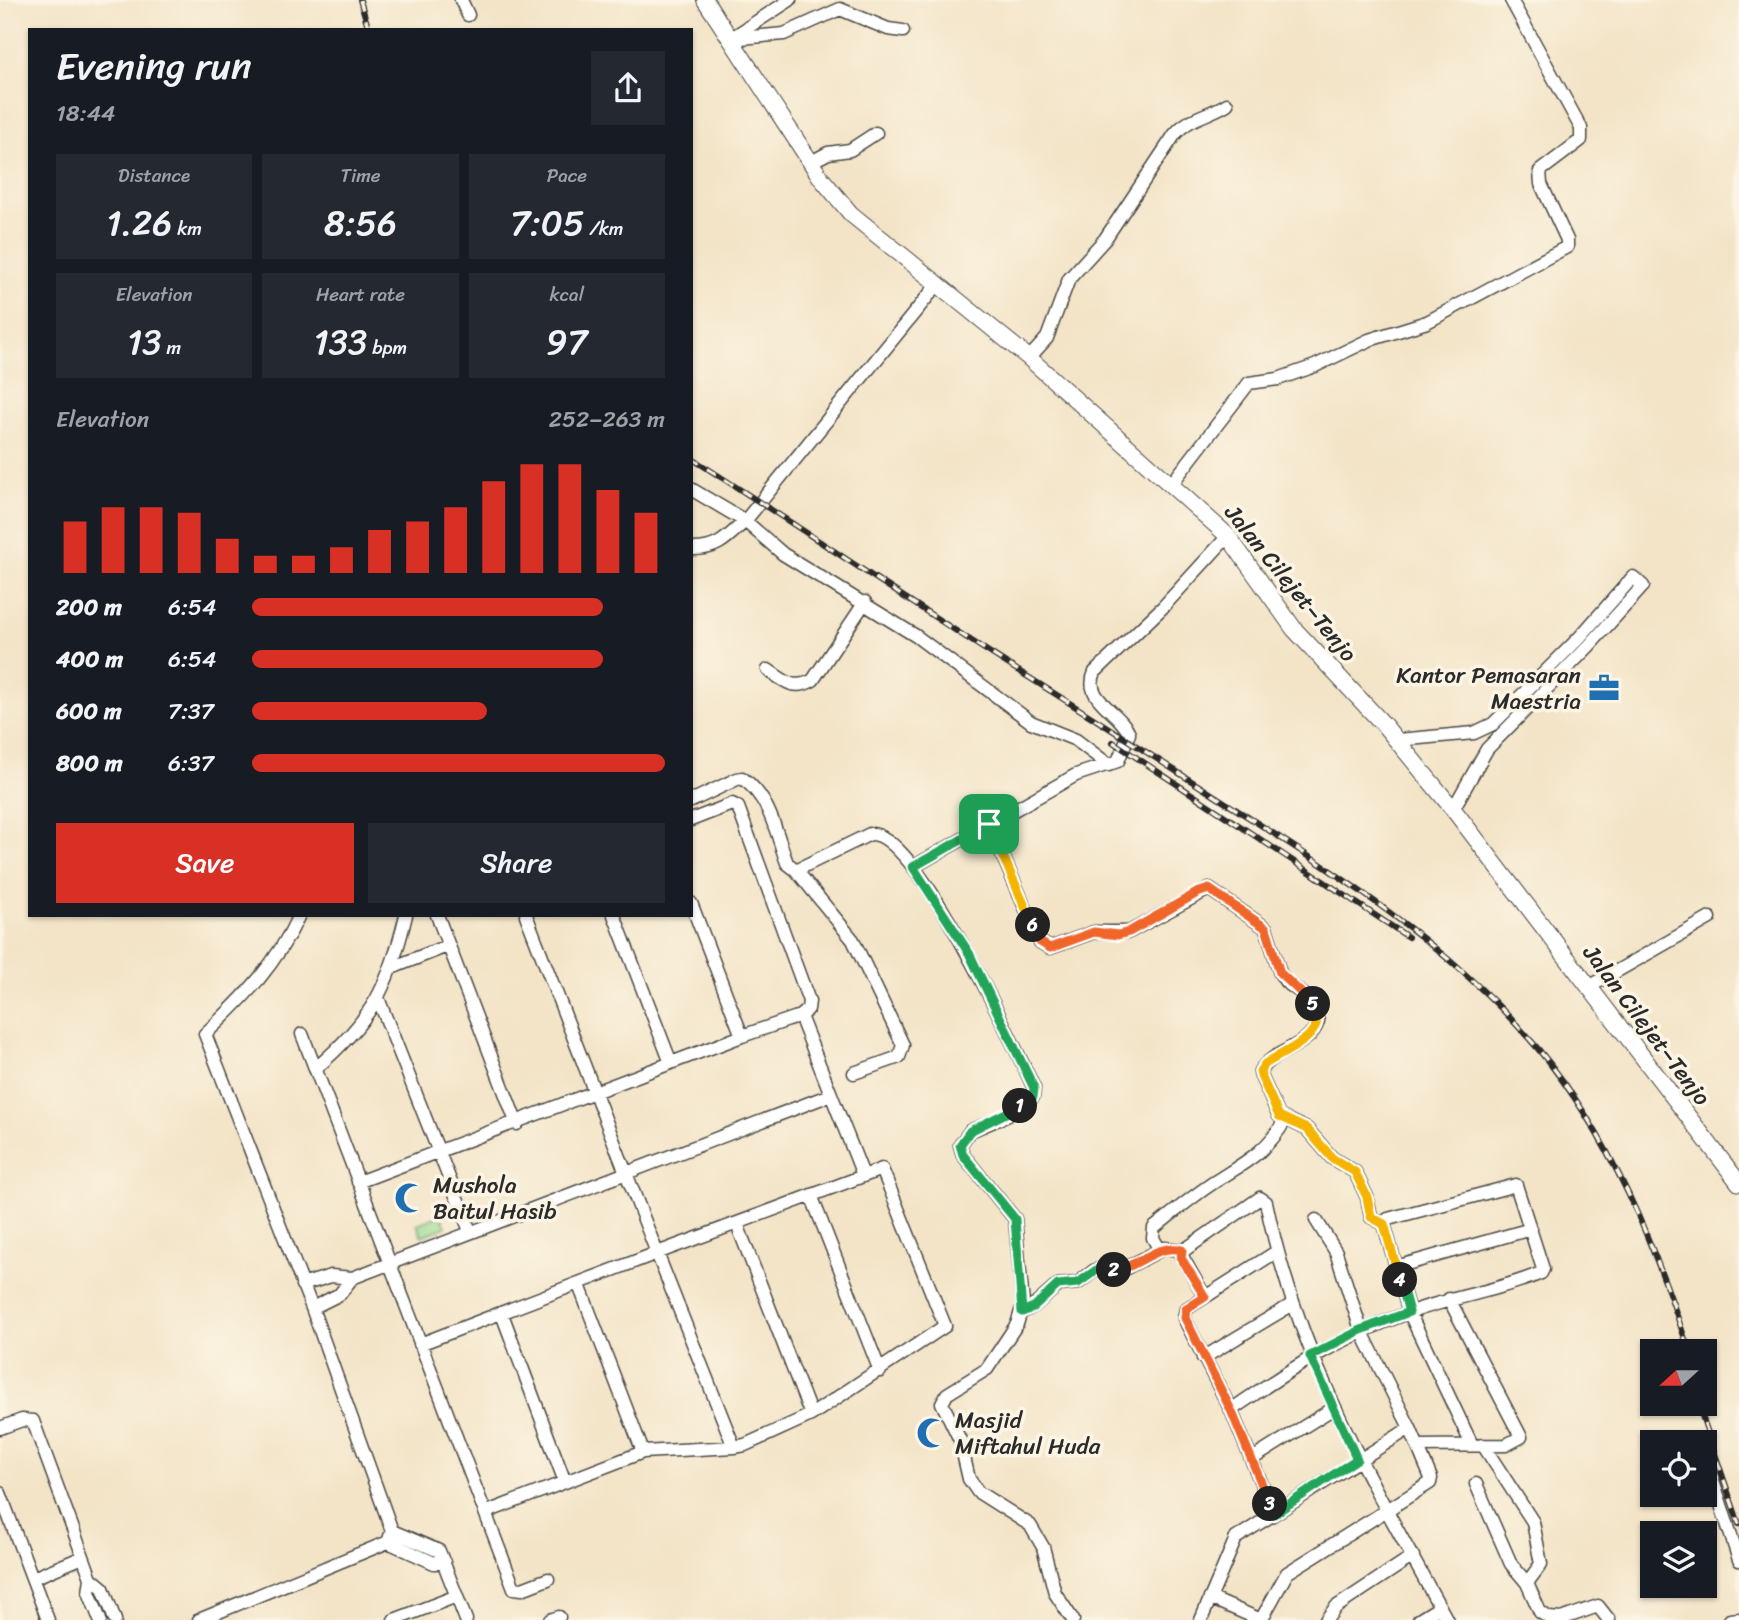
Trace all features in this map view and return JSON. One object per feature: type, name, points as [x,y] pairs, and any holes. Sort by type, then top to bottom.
[{"type":"main road","name":"Jalan Cilejet–Tenjo","points":[[705,0],[811,163],[831,192],[851,214],[1029,358],[1170,486],[1201,509],[1228,536],[1294,629],[1398,740],[1453,809],[1739,1183]]},
{"type":"street","points":[[460,0],[468,15]]},
{"type":"street","points":[[730,39],[790,0]]},
{"type":"street","points":[[1170,486],[1249,383],[1289,375],[1369,340],[1427,322],[1567,247],[1567,240],[1541,184],[1540,172],[1581,140],[1583,134],[1550,66],[1511,0]]},
{"type":"street","points":[[730,39],[784,34],[839,4],[888,29],[902,31]]},
{"type":"street","points":[[1029,358],[1047,338],[1069,279],[1105,239],[1175,134],[1188,120],[1205,116],[1227,104]]},
{"type":"street","points":[[811,163],[828,153],[850,150],[876,132]]},
{"type":"street","points":[[693,549],[707,550],[720,544],[745,521],[937,285]]},
{"type":"street","points":[[693,490],[745,521],[783,554],[865,602],[878,615],[916,636],[1031,722],[1076,740],[1109,765]]},
{"type":"street","points":[[913,867],[1076,775],[1109,765],[1121,758],[1129,734],[1124,724],[1093,693],[1091,680],[1095,672],[1163,607],[1228,536]]},
{"type":"street","points":[[1453,809],[1487,749],[1638,581]]},
{"type":"street","points":[[768,670],[790,686],[803,686],[813,680],[865,602]]},
{"type":"street","points":[[1398,740],[1474,733],[1493,724],[1606,616]]},
{"type":"street","points":[[1474,733],[1487,749]]},
{"type":"street","points":[[693,800],[742,778],[763,797],[787,863],[796,870],[853,940],[903,1045],[899,1057],[854,1073]]},
{"type":"street","points":[[358,1182],[800,1016],[808,1009],[809,1001],[738,807],[732,804],[693,819]]},
{"type":"street","points":[[989,824],[1040,942],[1050,948],[1094,932],[1118,935],[1129,932],[1197,893],[1209,889],[1266,928],[1280,973],[1286,982],[1311,1000],[1318,1014],[1313,1033],[1272,1059],[1260,1071],[1275,1110],[1285,1120],[1307,1129],[1332,1158],[1350,1166],[1367,1197],[1371,1217],[1384,1224],[1409,1312],[1478,1445],[1533,1522],[1541,1564],[1527,1583]]},
{"type":"street","points":[[796,870],[875,834],[883,837],[913,867],[969,953],[1034,1088],[1033,1097],[1006,1116],[970,1131],[960,1145],[963,1155],[1015,1219],[1022,1312]]},
{"type":"street","points":[[693,907],[742,1036]]},
{"type":"street","points":[[298,917],[288,941],[268,971],[205,1034],[312,1308],[390,1536]]},
{"type":"street","points":[[315,1069],[360,1026],[378,998],[394,967],[406,917]]},
{"type":"street","points":[[441,917],[447,946],[517,1124]]},
{"type":"street","points":[[527,917],[734,1447]]},
{"type":"street","points":[[615,917],[671,1063]]},
{"type":"street","points":[[1590,987],[1710,918]]},
{"type":"street","points":[[394,967],[447,946]]},
{"type":"street","points":[[378,998],[470,1231]]},
{"type":"street","points":[[800,1016],[863,1175]]},
{"type":"street","points":[[302,1034],[514,1587],[522,1589],[548,1579]]},
{"type":"street","points":[[312,1308],[340,1294],[352,1279],[470,1231],[831,1095]]},
{"type":"street","points":[[1160,1250],[1153,1238],[1154,1228],[1215,1182],[1251,1161],[1277,1136],[1285,1120]]},
{"type":"street","points":[[421,1344],[876,1169],[886,1173],[945,1326],[811,1415],[745,1445],[643,1452],[487,1512]]},
{"type":"street","points":[[1231,1410],[1310,1356],[1361,1330],[1449,1299],[1541,1273],[1543,1269],[1517,1187],[1513,1185],[1388,1219],[1384,1224]]},
{"type":"street","points":[[811,1195],[880,1371]]},
{"type":"street","points":[[1073,1620],[1055,1593],[1042,1547],[1030,1525],[971,1485],[960,1440],[942,1403],[947,1395],[986,1369],[1022,1312],[1034,1307],[1061,1284],[1078,1283],[1098,1269],[1124,1269],[1169,1247],[1182,1250],[1260,1198],[1266,1202],[1276,1252],[1310,1356],[1357,1459],[1447,1620]]},
{"type":"street","points":[[1210,1598],[1261,1620],[1287,1573],[1430,1483],[1431,1472],[1361,1330],[1336,1252],[1316,1220]]},
{"type":"street","points":[[737,1224],[811,1415]]},
{"type":"street","points":[[1396,1267],[1531,1229]]},
{"type":"street","points":[[1182,1250],[1181,1258],[1205,1297]]},
{"type":"street","points":[[1274,1514],[1231,1410],[1203,1358],[1184,1314],[1186,1309],[1276,1252]]},
{"type":"street","points":[[302,1284],[331,1276],[352,1279]]},
{"type":"street","points":[[579,1285],[643,1452]]},
{"type":"street","points":[[1419,1446],[1506,1445],[1519,1441],[1520,1433],[1449,1299]]},
{"type":"street","points":[[1203,1358],[1293,1304]]},
{"type":"street","points":[[502,1314],[565,1482]]},
{"type":"street","points":[[1252,1459],[1334,1408]]},
{"type":"street","points":[[0,1428],[22,1420],[33,1421],[91,1578],[89,1592],[100,1620]]},
{"type":"street","points":[[1200,1620],[1236,1538],[1357,1459],[1410,1428]]},
{"type":"street","points":[[1476,1484],[1511,1564],[1527,1583],[1532,1600],[1540,1612],[1549,1618],[1568,1618],[1598,1606],[1609,1620]]},
{"type":"street","points":[[0,1493],[48,1620]]},
{"type":"street","points":[[1717,1493],[1739,1560]]},
{"type":"street","points":[[199,1620],[390,1536],[439,1551],[466,1620]]},
{"type":"street","points":[[1326,1620],[1336,1607],[1413,1556]]},
{"type":"street","points":[[33,1578],[83,1557]]},
{"type":"street","points":[[91,1578],[103,1588],[115,1620]]},
{"type":"street","points":[[394,1620],[457,1596]]},
{"type":"street","points":[[1419,1620],[1440,1607]]},
{"type":"street","points":[[1730,1620],[1739,1619]]},
{"type":"green space","points":[[441,1215],[446,1227],[422,1236],[417,1224]]},
{"type":"railway","points":[[360,0],[368,28]]},
{"type":"railway","points":[[693,459],[1319,863],[1435,948],[1506,1014],[1539,1050],[1588,1119],[1628,1193],[1661,1271],[1685,1339]]},
{"type":"railway","points":[[1113,742],[1408,937]]},
{"type":"railway","points":[[1702,1416],[1739,1524]]},
{"type":"place","name":"Kantor Pemasaran Maestria","points":[[1604,688]]},
{"type":"place","name":"Mushola Baitul Hasib","points":[[410,1198]]},
{"type":"place","name":"Masjid Miftahul Huda","points":[[932,1433]]},
{"type":"route","points":[[989,824],[1040,942],[1050,948],[1094,932],[1118,935],[1129,932],[1197,893],[1209,889],[1266,928],[1280,973],[1286,982],[1305,993],[1318,1014],[1317,1027],[1313,1033],[1265,1064],[1260,1071],[1261,1076],[1279,1116],[1307,1129],[1332,1158],[1350,1166],[1355,1172],[1367,1197],[1371,1217],[1374,1222],[1384,1224],[1409,1312],[1361,1330],[1310,1356],[1357,1459],[1274,1514],[1231,1410],[1185,1318],[1186,1309],[1205,1297],[1181,1258],[1182,1250],[1164,1248],[1124,1269],[1095,1270],[1078,1283],[1058,1285],[1034,1307],[1022,1312],[1017,1224],[1012,1212],[963,1155],[960,1145],[970,1131],[1006,1116],[1033,1097],[1034,1088],[969,953],[913,867],[989,824]]}]
